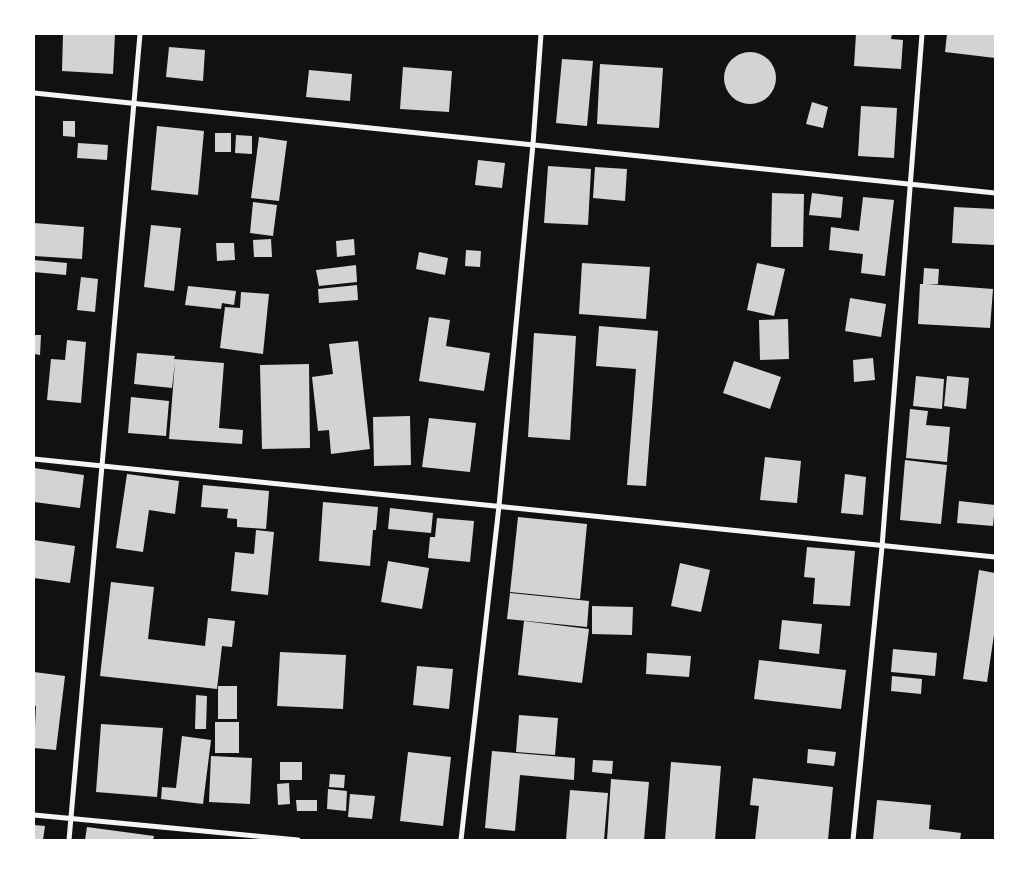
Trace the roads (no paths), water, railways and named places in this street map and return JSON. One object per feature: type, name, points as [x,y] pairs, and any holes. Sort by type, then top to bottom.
[{"type":"street","points":[[69,840],[140,34]]},
{"type":"street","points":[[462,840],[499,506],[533,144],[541,34]]},
{"type":"street","points":[[852,840],[882,547],[922,34]]},
{"type":"street","points":[[34,93],[995,193]]},
{"type":"street","points":[[34,458],[882,547],[995,557]]},
{"type":"street","points":[[34,815],[298,840]]}]
